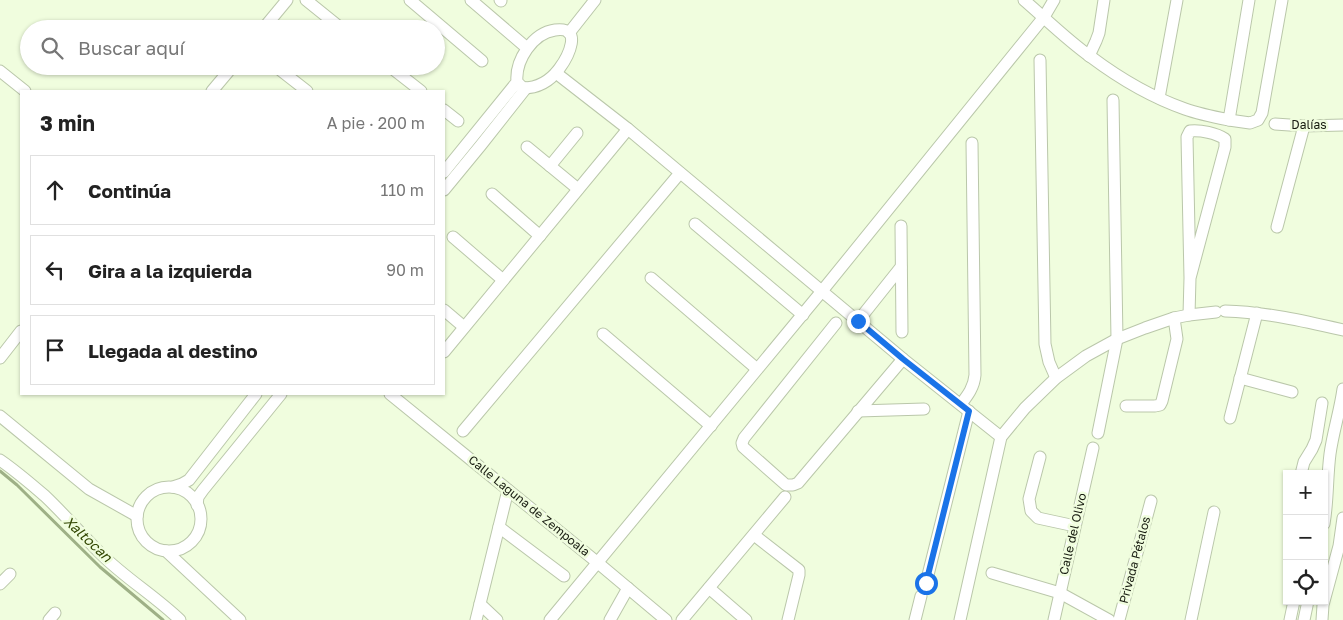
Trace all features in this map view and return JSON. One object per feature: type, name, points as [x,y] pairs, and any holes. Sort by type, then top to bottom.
[{"type":"street","points":[[270,20],[287,0]]},
{"type":"street","points":[[306,0],[331,20]]},
{"type":"street","points":[[410,0],[434,20]]},
{"type":"street","points":[[471,0],[527,48]]},
{"type":"street","points":[[569,33],[595,0]]},
{"type":"street","points":[[1024,0],[1089,56],[1114,73],[1159,98],[1185,109],[1250,123],[1258,120],[1262,112],[1282,0]]},
{"type":"street","points":[[550,620],[822,291],[1044,17],[1054,0]]},
{"type":"street","points":[[1089,56],[1099,33],[1104,0]]},
{"type":"street","points":[[1159,98],[1176,0]]},
{"type":"street","points":[[1229,120],[1250,0]]},
{"type":"street","points":[[445,29],[482,60]]},
{"type":"street","points":[[565,30],[569,33],[572,45],[567,57],[556,73],[540,86],[522,85],[516,74],[518,64],[527,48],[548,32],[565,30]]},
{"type":"street","points":[[1040,60],[1045,344],[1049,362],[1056,378]]},
{"type":"street","points":[[0,71],[24,90]]},
{"type":"street","points":[[556,73],[628,129],[903,359],[1001,437]]},
{"type":"street","points":[[213,90],[225,75]]},
{"type":"street","points":[[286,75],[305,90]]},
{"type":"street","points":[[401,75],[420,90]]},
{"type":"street","points":[[445,171],[522,85]]},
{"type":"street","points":[[445,189],[522,85]]},
{"type":"street","points":[[1098,433],[1117,338],[1112,100]]},
{"type":"street","points":[[445,111],[458,121]]},
{"type":"street","name":"Dalías","points":[[1275,124],[1304,126],[1343,125]]},
{"type":"street","points":[[1277,227],[1304,126]]},
{"type":"street","points":[[445,351],[628,129]]},
{"type":"street","points":[[1189,315],[1187,137],[1190,131],[1197,130],[1220,136],[1225,139],[1225,146],[1190,278]]},
{"type":"street","points":[[550,166],[577,133]]},
{"type":"street","points":[[926,583],[965,408],[975,375],[972,143]]},
{"type":"street","points":[[527,147],[578,189]]},
{"type":"street","points":[[464,431],[680,173]]},
{"type":"street","points":[[492,194],[540,236]]},
{"type":"street","points":[[695,224],[803,314]]},
{"type":"street","points":[[901,226],[902,332]]},
{"type":"street","points":[[454,237],[503,280]]},
{"type":"street","points":[[858,321],[901,267]]},
{"type":"street","points":[[651,278],[758,369]]},
{"type":"street","points":[[445,311],[464,327]]},
{"type":"street","points":[[960,620],[1001,437],[1025,408],[1056,378],[1086,356],[1117,338],[1174,318],[1189,315],[1221,312],[1257,313],[1291,318],[1343,331],[1343,323]]},
{"type":"street","points":[[1230,418],[1257,313]]},
{"type":"street","points":[[1126,406],[1155,406],[1162,401],[1178,339],[1174,318]]},
{"type":"street","points":[[836,324],[744,438],[742,443],[742,447],[786,485],[798,483],[903,359]]},
{"type":"street","points":[[0,358],[20,332]]},
{"type":"street","points":[[603,334],[710,426]]},
{"type":"street","points":[[1240,378],[1292,392]]},
{"type":"street","points":[[1328,474],[1343,389]]},
{"type":"street","points":[[255,395],[189,480],[173,487],[163,487],[155,490],[142,501],[138,508],[137,525],[144,540],[150,546],[166,551],[174,551],[189,544],[199,530],[200,513],[198,498],[280,395]]},
{"type":"street","name":"Calle Laguna de Zempoala","points":[[391,395],[666,620]]},
{"type":"street","points":[[1302,470],[1304,462],[1316,440],[1322,403]]},
{"type":"street","points":[[858,411],[924,409]]},
{"type":"street","points":[[0,416],[89,489],[137,516]]},
{"type":"street","name":"Calle del Olivo","points":[[1054,620],[1093,448]]},
{"type":"street","points":[[1040,457],[1029,499],[1031,511],[1038,518],[1075,526]]},
{"type":"street","points":[[0,460],[25,478],[101,554],[180,620]]},
{"type":"street","points":[[173,487],[187,493],[198,505]]},
{"type":"street","points":[[476,620],[508,490]]},
{"type":"street","points":[[682,620],[785,497]]},
{"type":"street","name":"Privada Pétalos","points":[[1119,620],[1151,501]]},
{"type":"street","points":[[1191,620],[1214,512]]},
{"type":"street","points":[[1322,620],[1323,605],[1339,546],[1343,518]]},
{"type":"street","points":[[499,527],[564,576]]},
{"type":"street","points":[[754,535],[799,570],[800,575],[788,620]]},
{"type":"street","points":[[166,551],[240,620]]},
{"type":"street","points":[[992,573],[1060,593],[1109,620]]},
{"type":"street","points":[[0,584],[10,574]]},
{"type":"street","points":[[610,620],[628,588]]},
{"type":"street","points":[[709,588],[746,620]]},
{"type":"street","points":[[915,620],[921,596]]},
{"type":"street","points":[[480,604],[497,620]]},
{"type":"street","points":[[1290,620],[1293,605]]},
{"type":"street","points":[[1304,620],[1307,605]]},
{"type":"waterway","name":"Xaltocan","points":[[0,471],[17,485],[100,567],[163,620]]},
{"type":"route","points":[[858,321],[969,411],[926,583]]}]
